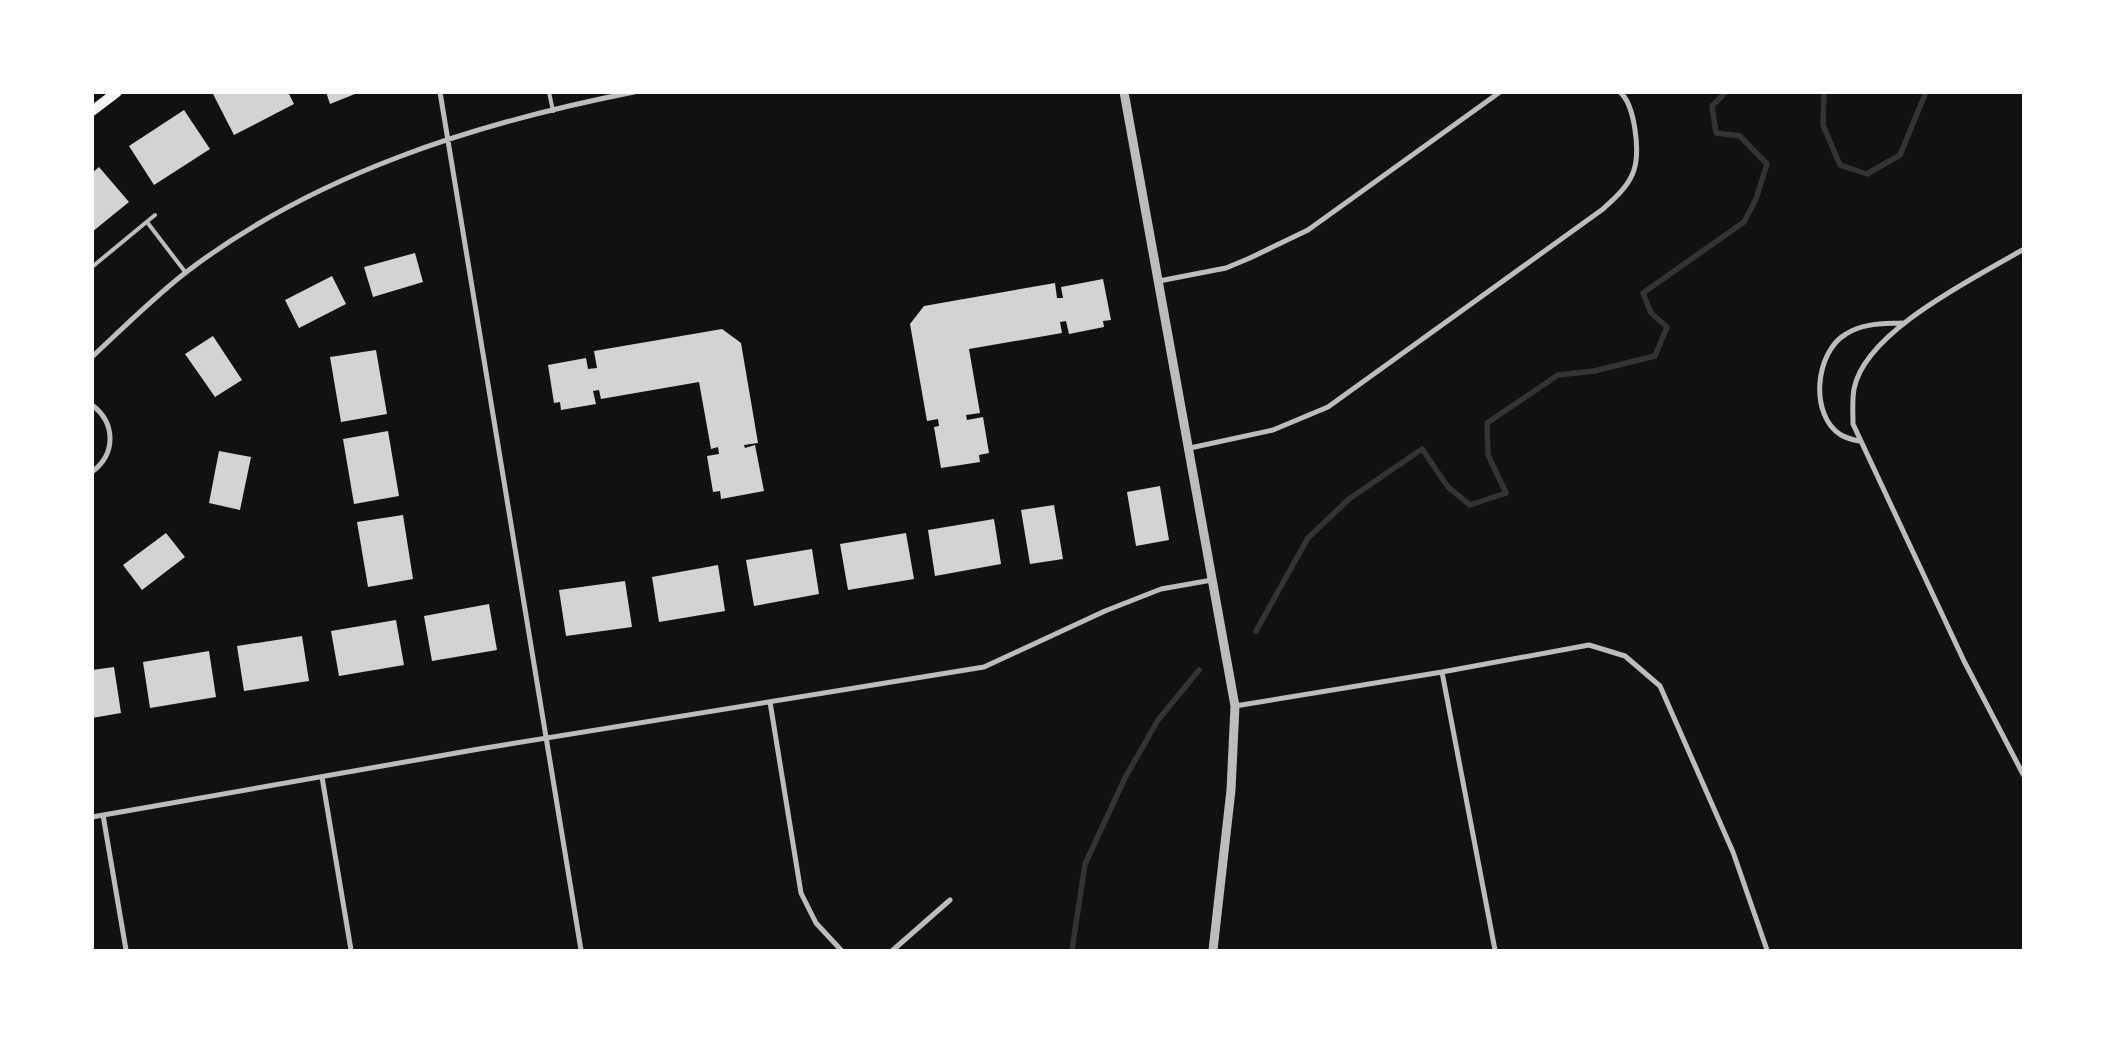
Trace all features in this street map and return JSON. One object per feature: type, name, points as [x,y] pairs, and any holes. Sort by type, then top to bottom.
[{"type":"main road","points":[[92,111],[117,92]]},
{"type":"street","points":[[440,92],[581,950]]},
{"type":"street","points":[[92,357],[141,311],[186,273],[261,222],[364,170],[448,139],[634,92]]},
{"type":"street","points":[[1124,92],[1190,448],[1235,706],[1231,790],[1213,950]]},
{"type":"street","points":[[1159,281],[1226,268],[1308,230],[1500,92]]},
{"type":"street","points":[[1190,448],[1273,430],[1328,407],[1603,209],[1624,189],[1634,170],[1636,152],[1633,114],[1622,94]]},
{"type":"street","points":[[2024,249],[1902,323],[1877,346],[1865,364],[1854,389],[1853,424],[1859,442],[1964,661],[2024,776]]},
{"type":"street","points":[[1859,442],[1840,435],[1824,411],[1819,382],[1824,360],[1843,335],[1862,326],[1902,323]]},
{"type":"street","points":[[92,405],[107,421],[111,434],[110,448],[106,458],[92,472]]},
{"type":"street","points":[[92,817],[546,739],[984,667],[1105,611],[1160,589],[1212,580]]},
{"type":"street","points":[[1235,706],[1442,672],[1589,645],[1626,656],[1660,686],[1733,852],[1767,950]]},
{"type":"street","points":[[1442,672],[1495,950]]},
{"type":"street","points":[[770,702],[801,893],[816,923],[841,950]]},
{"type":"street","points":[[322,777],[351,950]]},
{"type":"street","points":[[103,815],[126,950]]},
{"type":"street","points":[[893,950],[950,900]]},
{"type":"lane","points":[[549,92],[553,111]]},
{"type":"lane","points":[[92,267],[155,215]]},
{"type":"lane","points":[[147,222],[186,273]]},
{"type":"building","points":[[216,92],[288,92],[294,104],[234,135],[213,94]]},
{"type":"building","points":[[326,92],[355,92],[355,94],[330,104]]},
{"type":"building","points":[[184,110],[210,149],[154,185],[129,146]]},
{"type":"building","points":[[99,167],[129,202],[92,232],[92,173]]},
{"type":"building","points":[[415,253],[423,282],[373,297],[364,267]]},
{"type":"building","points":[[332,276],[346,304],[299,328],[285,300]]},
{"type":"building","points":[[1103,279],[1111,320],[1103,321],[1104,327],[1069,334],[1066,321],[1060,322],[1062,333],[969,349],[980,413],[966,415],[967,420],[983,417],[989,453],[979,455],[980,462],[941,468],[934,427],[939,426],[938,419],[927,421],[910,324],[924,306],[1055,283],[1057,298],[1063,298],[1061,287]]},
{"type":"building","points":[[722,329],[741,343],[758,443],[744,445],[745,448],[755,445],[764,491],[721,499],[720,491],[713,492],[707,456],[719,454],[718,447],[711,449],[699,382],[601,399],[599,390],[593,391],[596,404],[561,410],[560,402],[554,403],[548,365],[586,358],[588,369],[597,368],[594,351]]},
{"type":"building","points":[[213,336],[242,380],[215,397],[185,354]]},
{"type":"building","points":[[376,350],[387,414],[341,422],[330,357]]},
{"type":"building","points":[[388,431],[399,496],[354,504],[343,439]]},
{"type":"building","points":[[219,451],[251,457],[240,510],[209,503]]},
{"type":"building","points":[[1160,486],[1169,540],[1136,546],[1127,492]]},
{"type":"building","points":[[1054,505],[1063,559],[1030,564],[1021,510]]},
{"type":"building","points":[[403,515],[413,579],[368,587],[357,522]]},
{"type":"building","points":[[994,519],[1001,564],[935,576],[928,530]]},
{"type":"building","points":[[166,533],[185,557],[142,590],[123,565]]},
{"type":"building","points":[[906,533],[914,579],[848,590],[840,544]]},
{"type":"building","points":[[812,549],[819,594],[754,606],[746,560]]},
{"type":"building","points":[[718,565],[725,611],[659,622],[652,577]]},
{"type":"building","points":[[625,581],[632,627],[566,636],[559,590]]},
{"type":"building","points":[[489,604],[497,650],[432,661],[424,616]]},
{"type":"building","points":[[396,620],[404,665],[339,676],[331,631]]},
{"type":"building","points":[[302,636],[309,681],[244,691],[237,646]]},
{"type":"building","points":[[209,651],[216,697],[150,708],[143,662]]},
{"type":"building","points":[[114,667],[121,713],[92,718],[92,670]]},
{"type":"waterway","points":[[1256,631],[1308,538],[1349,499],[1422,449],[1448,487],[1470,505],[1506,493],[1488,455],[1487,423],[1558,375],[1594,371],[1655,356],[1667,327],[1651,313],[1643,293],[1744,222],[1756,199],[1767,164],[1740,136],[1716,133],[1712,106],[1726,92]]},
{"type":"waterway","points":[[1824,92],[1823,125],[1840,165],[1867,174],[1900,155],[1926,92]]},
{"type":"waterway","points":[[1072,950],[1085,864],[1125,778],[1158,720],[1199,670]]}]
